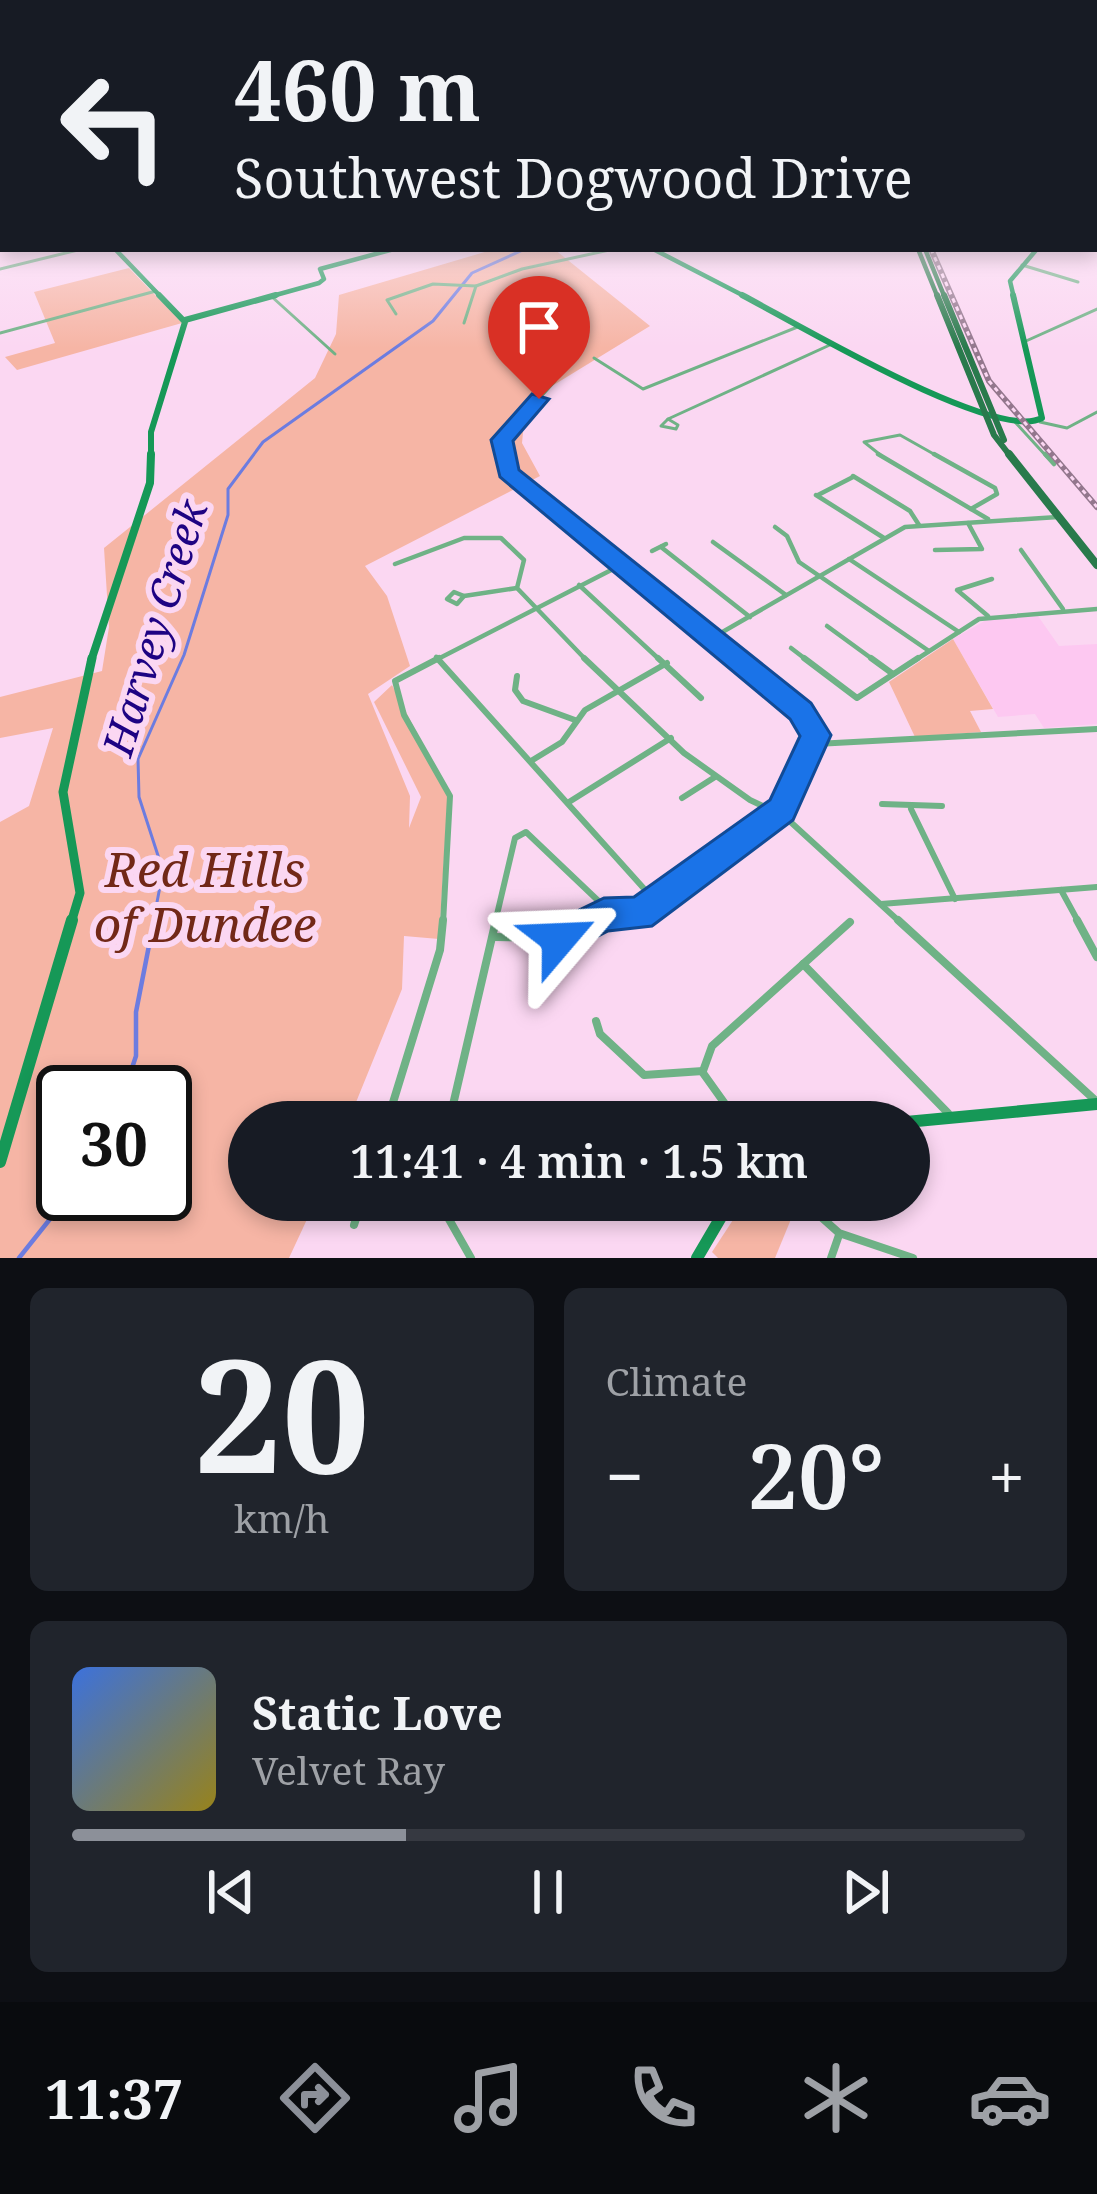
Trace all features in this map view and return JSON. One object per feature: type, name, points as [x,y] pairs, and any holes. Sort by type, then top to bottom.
[{"type":"main road","points":[[922,252],[989,418],[1017,465],[1097,565]]},
{"type":"street","points":[[0,268],[69,252]]},
{"type":"street","points":[[118,252],[185,320]]},
{"type":"street","points":[[185,320],[322,282],[317,272],[323,268],[383,252]]},
{"type":"street","points":[[396,314],[389,298],[437,284],[476,286],[603,252]]},
{"type":"street","points":[[659,252],[832,344],[989,418],[1067,428],[1097,412]]},
{"type":"street","points":[[1034,252],[1010,284],[1040,422]]},
{"type":"street","points":[[1022,265],[1078,282]]},
{"type":"street","points":[[464,323],[476,286]]},
{"type":"street","points":[[0,333],[156,291]]},
{"type":"street","points":[[271,296],[334,354]]},
{"type":"street","points":[[1023,342],[1097,309]]},
{"type":"street","points":[[0,1162],[80,893],[63,792],[69,745],[106,608],[150,483],[152,432],[185,320]]},
{"type":"street","points":[[594,358],[643,389],[800,326]]},
{"type":"street","points":[[668,419],[832,344]]},
{"type":"street","points":[[494,937],[567,938],[610,913],[634,916],[777,814],[813,744],[813,725],[505,465],[505,436],[555,381]]},
{"type":"street","points":[[1015,422],[1054,464]]},
{"type":"street","points":[[971,509],[997,494],[995,488],[895,434],[865,446],[991,521]]},
{"type":"street","points":[[884,538],[817,495],[853,477],[910,511],[919,524]]},
{"type":"street","points":[[712,638],[884,538],[919,524],[1058,517]]},
{"type":"street","points":[[935,550],[983,548],[968,522]]},
{"type":"street","points":[[775,526],[787,536],[799,562],[928,651]]},
{"type":"street","points":[[395,564],[445,542],[494,538],[523,554],[517,588]]},
{"type":"street","points":[[713,542],[786,596]]},
{"type":"street","points":[[652,551],[663,545],[750,617]]},
{"type":"street","points":[[1021,550],[1064,610]]},
{"type":"street","points":[[849,559],[959,632]]},
{"type":"street","points":[[393,1101],[440,950],[453,801],[394,686],[399,677],[621,565]]},
{"type":"street","points":[[988,616],[957,590],[992,579]]},
{"type":"street","points":[[579,585],[701,698]]},
{"type":"street","points":[[464,596],[517,588]]},
{"type":"street","points":[[517,588],[671,738],[715,777],[777,814],[1097,1103]]},
{"type":"street","points":[[791,648],[857,698],[988,616],[1097,608]]},
{"type":"street","points":[[827,626],[892,674]]},
{"type":"street","points":[[436,658],[656,902]]},
{"type":"street","points":[[531,761],[562,742],[575,720],[667,663]]},
{"type":"street","points":[[517,676],[515,690],[524,701],[575,720]]},
{"type":"street","points":[[813,744],[831,748],[1097,729]]},
{"type":"street","points":[[567,803],[671,738]]},
{"type":"street","points":[[682,798],[715,777]]},
{"type":"street","points":[[882,804],[911,809],[942,806]]},
{"type":"street","points":[[911,809],[956,899]]},
{"type":"street","points":[[454,1101],[512,844],[520,833],[542,843],[610,913]]},
{"type":"street","points":[[880,904],[1097,887]]},
{"type":"street","points":[[1060,890],[1097,957]]},
{"type":"street","points":[[703,1071],[712,1046],[850,922]]},
{"type":"street","points":[[803,964],[952,1117]]},
{"type":"street","points":[[596,1022],[600,1034],[644,1075],[703,1071]]},
{"type":"street","points":[[703,1071],[724,1101]]},
{"type":"street","points":[[930,1119],[1097,1103]]},
{"type":"street","points":[[354,1225],[355,1221]]},
{"type":"street","points":[[449,1221],[471,1258]]},
{"type":"street","points":[[697,1258],[719,1221]]},
{"type":"street","points":[[826,1221],[839,1233],[913,1258]]},
{"type":"street","points":[[831,1258],[839,1233]]},
{"type":"shaded area","points":[[1038,616],[1059,646],[1097,644],[1097,724],[1044,728],[1035,714],[998,717],[953,639],[988,619]]},
{"type":"green space","name":"Red Hills of Dundee","points":[[485,252],[558,252],[650,326],[526,402],[522,443],[540,476],[365,566],[387,596],[410,666],[368,694],[410,796],[409,828],[421,797],[374,702],[392,685],[448,793],[439,939],[404,936],[402,989],[357,1101],[228,1101],[228,1221],[306,1221],[289,1258],[0,1258],[0,822],[29,806],[53,728],[0,738],[0,697],[102,671],[109,627],[104,548],[315,378],[336,334],[339,295]]},
{"type":"green space","points":[[129,268],[182,323],[17,370],[5,357],[55,343],[34,292]]},
{"type":"green space","points":[[953,639],[993,709],[970,711],[981,732],[915,737],[889,682]]},
{"type":"green space","points":[[732,1221],[790,1221],[775,1258],[718,1258],[712,1252]]},
{"type":"waterway","name":"Harvey Creek","points":[[153,923],[163,871],[139,797],[138,759],[184,655],[228,515],[228,489],[263,442],[433,321],[472,273],[518,252]]},
{"type":"waterway","name":"Harvey Creek","points":[[133,1065],[136,1012],[154,920]]},
{"type":"waterway","name":"Harvey Creek","points":[[19,1258],[48,1221]]},
{"type":"railway","points":[[932,252],[989,381],[1097,507]]},
{"type":"route","points":[[539,399],[502,440],[508,472],[800,711],[811,721],[816,735],[782,810],[640,914],[604,914],[573,936],[559,939]]}]
